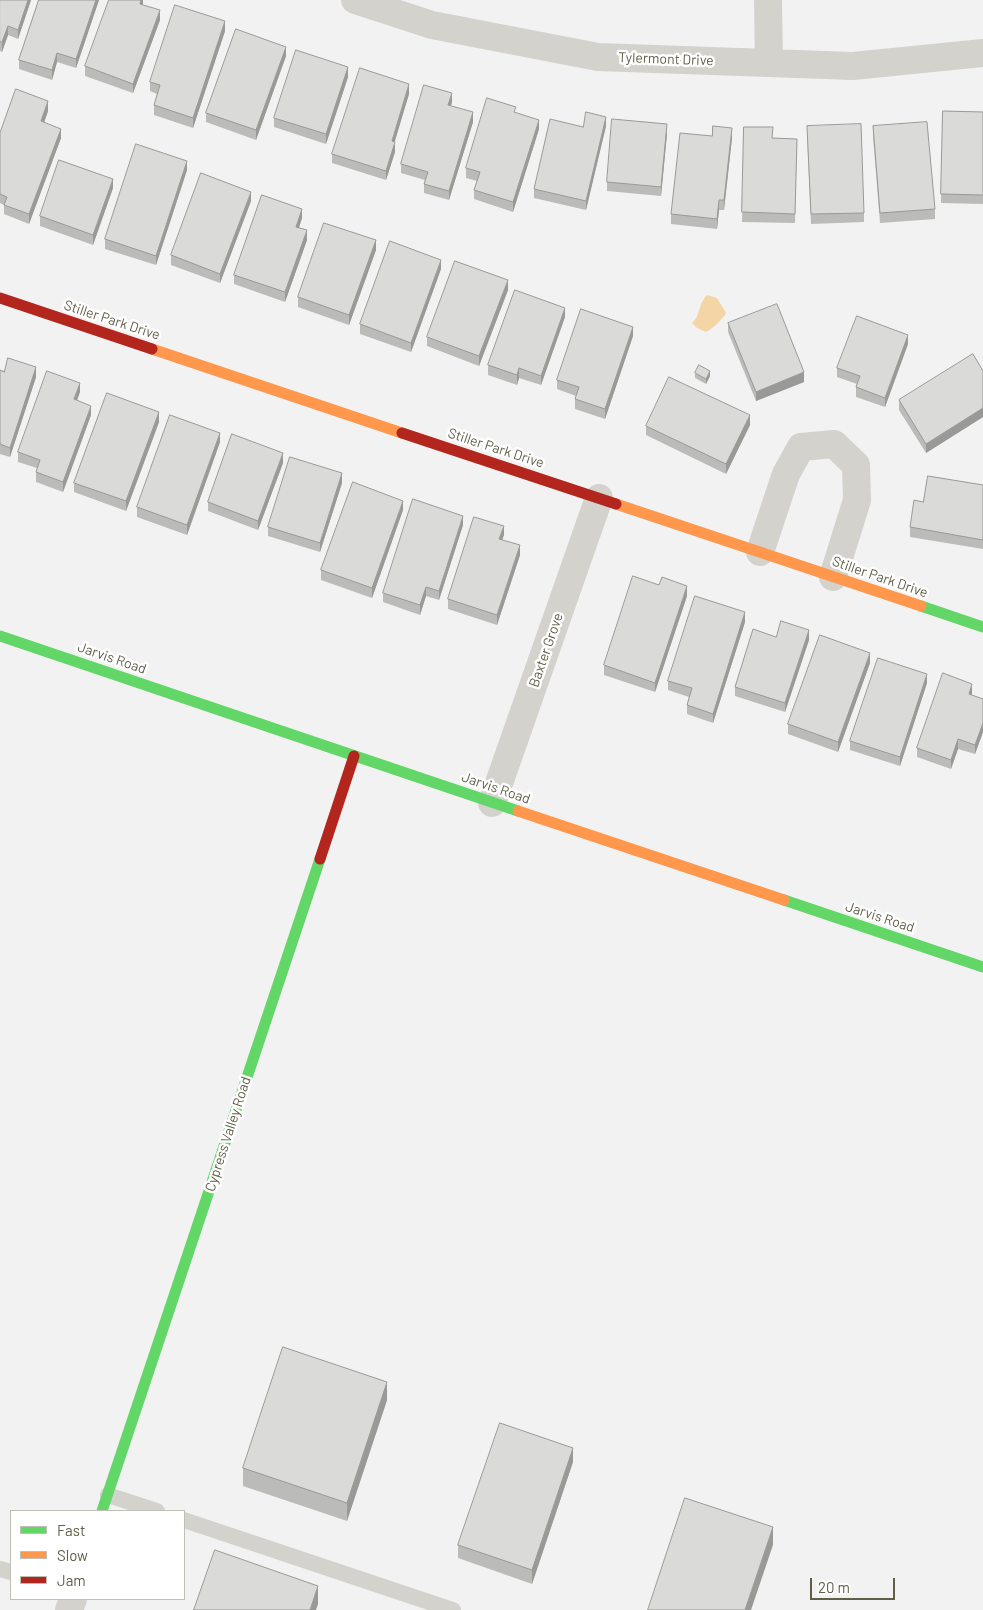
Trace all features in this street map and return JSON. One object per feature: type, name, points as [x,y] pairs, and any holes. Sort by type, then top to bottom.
[{"type":"street","name":"Tylermont Drive","points":[[355,0],[432,25],[598,57],[853,66],[983,53]]},
{"type":"street","points":[[768,0],[769,63]]},
{"type":"street","name":"Stiller Park Drive","points":[[0,298],[983,628]]},
{"type":"street","points":[[760,552],[786,474],[801,447],[834,444],[856,465],[857,500],[833,578]]},
{"type":"street","name":"Baxter Grove","points":[[492,803],[599,498]]},
{"type":"street","name":"Jarvis Road","points":[[0,636],[983,967]]},
{"type":"street","name":"Cypress Valley Road","points":[[102,1510],[354,756]]},
{"type":"lane","points":[[108,1495],[154,1510]]},
{"type":"lane","points":[[185,1520],[454,1610]]},
{"type":"shaded area","points":[[707,295],[717,298],[726,313],[717,324],[706,332],[697,328],[692,323]]},
{"type":"building","points":[[0,0],[28,0],[18,30],[8,26],[2,42],[0,42]]},
{"type":"building","points":[[39,0],[96,0],[76,59],[57,53],[52,70],[19,60]]},
{"type":"building","points":[[109,0],[141,0],[140,4],[160,10],[133,84],[85,66]]},
{"type":"building","points":[[175,5],[225,21],[193,118],[154,105],[160,85],[150,82]]},
{"type":"building","points":[[236,29],[286,47],[256,130],[206,113]]},
{"type":"building","points":[[296,50],[348,67],[326,134],[274,118]]},
{"type":"building","points":[[360,68],[409,84],[392,141],[395,142],[386,171],[332,154]]},
{"type":"building","points":[[424,85],[452,93],[448,105],[473,112],[449,191],[424,184],[428,172],[401,164]]},
{"type":"building","points":[[16,89],[48,101],[41,121],[61,129],[29,214],[4,205],[7,197],[0,194],[0,133]]},
{"type":"building","points":[[487,98],[516,107],[514,112],[539,120],[513,202],[474,190],[480,172],[466,168]]},
{"type":"building","points":[[943,111],[983,112],[983,195],[941,194]]},
{"type":"building","points":[[586,112],[606,117],[586,201],[534,189],[550,119],[583,127]]},
{"type":"building","points":[[612,119],[667,124],[661,187],[607,182]]},
{"type":"building","points":[[927,122],[935,209],[880,213],[873,126]]},
{"type":"building","points":[[861,124],[864,213],[811,214],[807,126]]},
{"type":"building","points":[[713,126],[732,128],[724,200],[719,200],[717,219],[671,214],[680,133],[712,136]]},
{"type":"building","points":[[744,127],[773,127],[772,138],[797,139],[795,214],[742,212]]},
{"type":"building","points":[[136,144],[187,161],[156,256],[105,239]]},
{"type":"building","points":[[59,160],[113,179],[93,235],[40,216]]},
{"type":"building","points":[[201,173],[251,192],[220,274],[171,255]]},
{"type":"building","points":[[262,195],[302,209],[296,227],[307,230],[285,292],[234,275]]},
{"type":"building","points":[[324,223],[376,240],[349,315],[298,297]]},
{"type":"building","points":[[390,241],[441,260],[411,343],[360,324]]},
{"type":"building","points":[[455,261],[508,280],[479,356],[427,337]]},
{"type":"building","points":[[515,290],[565,308],[541,376],[519,368],[517,375],[488,365]]},
{"type":"building","points":[[777,304],[804,372],[756,392],[728,323]]},
{"type":"building","points":[[581,309],[633,327],[605,409],[575,399],[579,387],[557,380]]},
{"type":"building","points":[[857,316],[908,335],[885,398],[856,387],[860,376],[837,368]]},
{"type":"building","points":[[973,354],[983,371],[983,408],[926,444],[899,400]]},
{"type":"building","points":[[8,358],[36,367],[10,448],[0,444],[0,370],[4,372]]},
{"type":"building","points":[[699,365],[710,371],[706,379],[695,373]]},
{"type":"building","points":[[47,371],[80,383],[74,399],[91,406],[63,482],[36,472],[40,460],[18,452]]},
{"type":"building","points":[[669,377],[750,415],[726,464],[646,426]]},
{"type":"building","points":[[107,393],[159,412],[126,501],[74,483]]},
{"type":"building","points":[[170,415],[220,433],[187,525],[137,507]]},
{"type":"building","points":[[232,434],[283,453],[258,521],[208,502]]},
{"type":"building","points":[[290,457],[342,473],[320,543],[268,527]]},
{"type":"building","points":[[928,476],[983,485],[983,540],[910,527],[914,500],[923,502]]},
{"type":"building","points":[[353,482],[403,501],[372,588],[321,570]]},
{"type":"building","points":[[413,499],[463,516],[439,591],[426,587],[420,605],[383,593]]},
{"type":"building","points":[[474,517],[504,526],[499,539],[520,545],[497,615],[448,599]]},
{"type":"building","points":[[633,576],[659,585],[662,577],[687,586],[655,683],[604,665]]},
{"type":"building","points":[[695,596],[745,612],[713,714],[687,705],[692,688],[668,681]]},
{"type":"building","points":[[781,621],[809,630],[785,703],[735,687],[753,629],[776,637]]},
{"type":"building","points":[[820,635],[870,653],[838,742],[788,724]]},
{"type":"building","points":[[878,658],[927,674],[900,757],[850,741]]},
{"type":"building","points":[[943,673],[972,684],[969,694],[983,699],[983,723],[975,745],[958,739],[951,760],[917,748]]},
{"type":"building","points":[[283,1347],[387,1382],[347,1503],[243,1468]]},
{"type":"building","points":[[500,1423],[573,1448],[532,1570],[458,1545]]},
{"type":"building","points":[[685,1498],[773,1527],[745,1610],[648,1610]]},
{"type":"building","points":[[215,1550],[318,1586],[310,1610],[194,1610]]},
{"type":"traffic: fast","points":[[921,606],[983,627]]},
{"type":"traffic: fast","points":[[0,636],[518,811]]},
{"type":"traffic: fast","points":[[102,1510],[320,859]]},
{"type":"traffic: fast","points":[[784,900],[983,967]]},
{"type":"traffic: slow","points":[[152,349],[402,433]]},
{"type":"traffic: slow","points":[[616,504],[921,606]]},
{"type":"traffic: slow","points":[[518,811],[784,900]]},
{"type":"traffic: jam","points":[[0,298],[152,349]]},
{"type":"traffic: jam","points":[[402,433],[616,504]]},
{"type":"traffic: jam","points":[[320,859],[354,756]]}]
